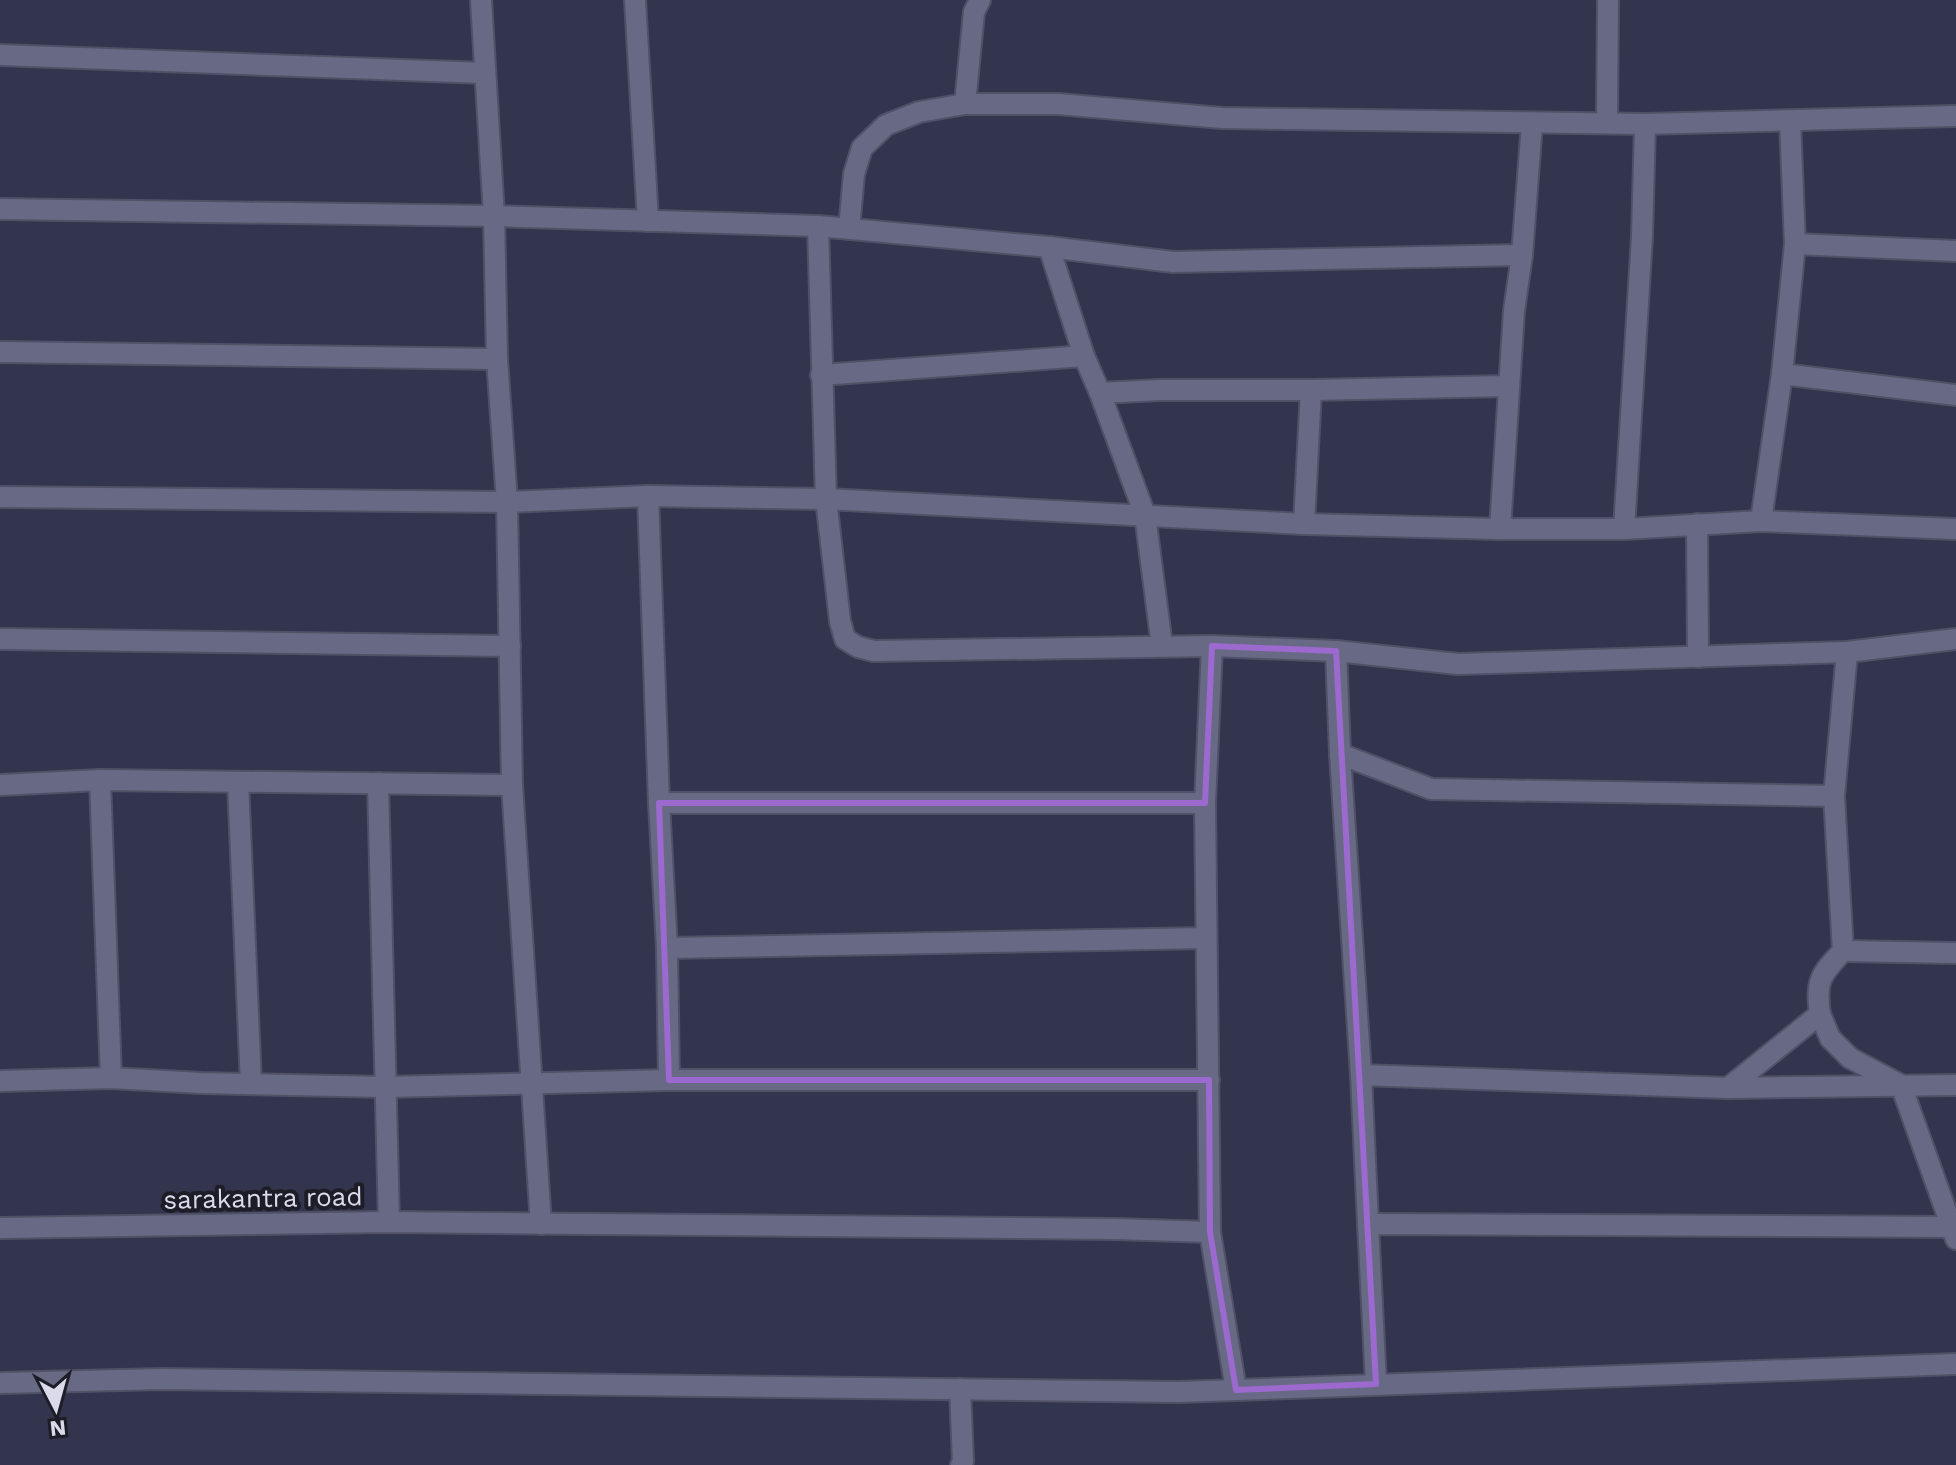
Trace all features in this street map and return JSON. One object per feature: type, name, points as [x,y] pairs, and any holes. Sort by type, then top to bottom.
[{"type":"street","points":[[481,0],[494,216],[497,359],[507,502],[512,785],[541,1224]]},
{"type":"street","points":[[635,0],[648,221]]},
{"type":"street","points":[[965,104],[974,12],[980,0]]},
{"type":"street","points":[[1607,123],[1608,0]]},
{"type":"street","points":[[0,55],[485,73]]},
{"type":"street","points":[[849,229],[854,174],[862,148],[886,125],[919,112],[965,104],[1058,104],[1222,118],[1532,123],[1645,124],[1956,116]]},
{"type":"street","points":[[1761,521],[1782,374],[1795,244],[1790,121]]},
{"type":"street","points":[[1500,529],[1508,386],[1532,123]]},
{"type":"street","points":[[1624,529],[1642,237],[1645,124]]},
{"type":"street","points":[[0,209],[494,216],[818,226],[1049,247],[1173,262],[1522,255]]},
{"type":"street","points":[[818,226],[826,499],[840,621],[845,639],[858,647],[874,651],[1212,646],[1336,651],[1458,664],[1847,652],[1956,639]]},
{"type":"street","points":[[1795,244],[1956,251]]},
{"type":"street","points":[[1049,247],[1084,356],[1145,515],[1162,646]]},
{"type":"street","points":[[0,352],[497,359]]},
{"type":"street","points":[[821,375],[1084,356]]},
{"type":"street","points":[[1782,374],[1956,395]]},
{"type":"street","points":[[1100,393],[1508,386]]},
{"type":"street","points":[[1304,524],[1311,390]]},
{"type":"street","points":[[648,496],[667,948],[669,1080]]},
{"type":"street","points":[[0,497],[507,502],[648,496],[826,499],[1304,524],[1500,529],[1624,529],[1761,521],[1956,529]]},
{"type":"street","points":[[1697,524],[1698,657]]},
{"type":"street","points":[[0,639],[510,646]]},
{"type":"street","points":[[1212,646],[1205,803],[1210,1232],[1236,1390]]},
{"type":"street","points":[[1336,651],[1376,1384]]},
{"type":"street","points":[[1368,1224],[1954,1231],[1901,1085],[1850,1058],[1830,1038],[1820,1014],[1817,995],[1823,973],[1843,951],[1834,796],[1847,652]]},
{"type":"street","points":[[1340,754],[1431,789],[1834,796]]},
{"type":"street","points":[[0,785],[100,780],[512,785]]},
{"type":"street","points":[[100,780],[111,1078]]},
{"type":"street","points":[[238,782],[251,1084]]},
{"type":"street","name":"sarakantra road","points":[[0,1228],[389,1222],[378,783]]},
{"type":"street","points":[[659,803],[1205,803]]},
{"type":"street","points":[[667,948],[1206,938]]},
{"type":"street","points":[[1843,951],[1956,953]]},
{"type":"street","points":[[1728,1088],[1820,1014]]},
{"type":"street","points":[[1361,1075],[1728,1088],[1956,1085]]},
{"type":"street","points":[[0,1081],[111,1078],[386,1087],[669,1080],[1209,1080]]},
{"type":"street","points":[[389,1222],[1210,1232]]},
{"type":"street","points":[[0,1383],[161,1379],[1179,1392],[1956,1364]]},
{"type":"street","points":[[960,1389],[961,1465]]},
{"type":"highlighted area","points":[[1212,646],[1336,651],[1376,1384],[1236,1390],[1210,1232],[1209,1080],[669,1080],[659,803],[1205,803]]}]
